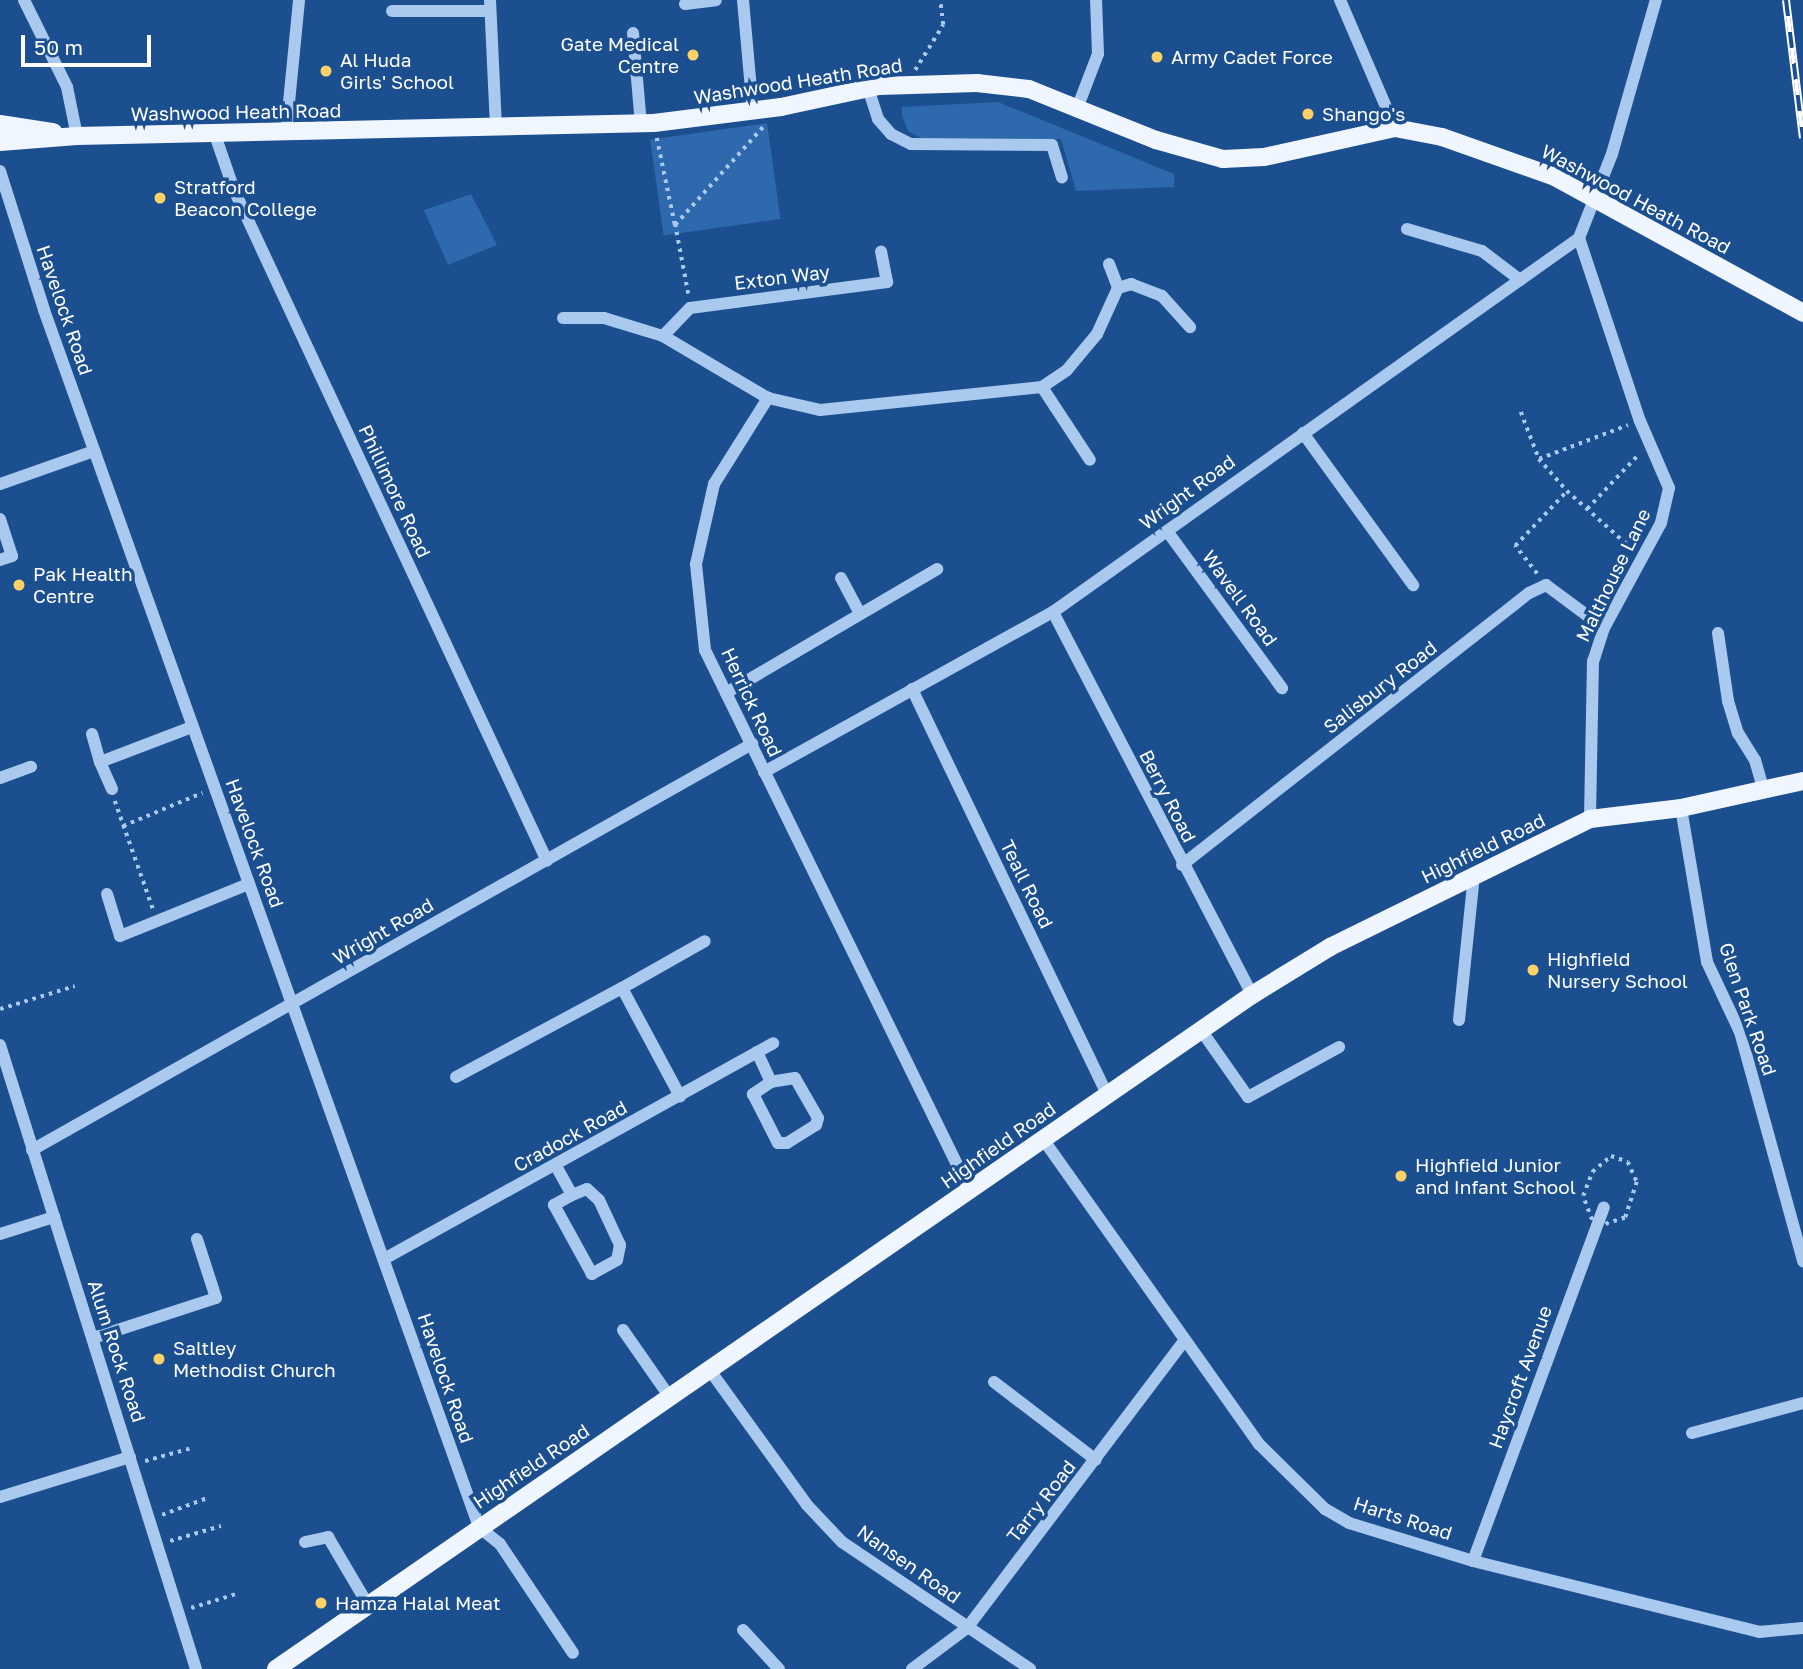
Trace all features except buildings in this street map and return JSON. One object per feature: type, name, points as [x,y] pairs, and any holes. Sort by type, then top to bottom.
[{"type":"main road","name":"Washwood Heath Road","points":[[0,142],[77,136],[647,124],[781,107],[868,88],[977,83],[1029,89],[1078,106],[1156,140],[1223,159],[1264,157],[1395,128],[1489,150],[1597,199],[1803,313]]},
{"type":"main road","name":"Washwood Heath Road","points":[[3,125],[77,136]]},
{"type":"main road","name":"Highfield Road","points":[[276,1669],[1252,995],[1331,947],[1590,819],[1681,808],[1803,781]]},
{"type":"street","points":[[24,0],[68,87],[77,136]]},
{"type":"street","points":[[286,133],[299,0]]},
{"type":"street","points":[[685,4],[716,0]]},
{"type":"street","points":[[743,0],[753,111]]},
{"type":"street","points":[[1078,106],[1098,54],[1096,0]]},
{"type":"street","points":[[1340,0],[1395,128]]},
{"type":"street","name":"Wright Road","points":[[764,772],[1053,612],[1579,238],[1597,199],[1656,0]]},
{"type":"street","points":[[392,11],[490,6],[496,127]]},
{"type":"street","points":[[633,33],[647,124]]},
{"type":"street","points":[[868,88],[878,119],[891,135],[911,144],[1052,145],[1062,178]]},
{"type":"street","name":"Phillimore Road","points":[[215,135],[234,190],[547,860]]},
{"type":"street","name":"Havelock Road","points":[[0,172],[94,451],[249,884],[295,1004],[479,1527]]},
{"type":"street","points":[[1407,229],[1482,251],[1520,280]]},
{"type":"street","name":"Malthouse Lane","points":[[1579,238],[1640,421],[1669,488],[1669,505],[1644,559],[1604,628],[1593,661],[1590,819]]},
{"type":"street","name":"Exton Way","points":[[690,308],[887,282],[881,252]]},
{"type":"street","points":[[563,318],[604,318],[663,336],[768,398],[820,410],[1042,387],[1066,370],[1097,334],[1118,288],[1109,264]]},
{"type":"street","points":[[1118,288],[1131,285],[1162,296],[1190,327]]},
{"type":"street","points":[[663,336],[690,308]]},
{"type":"street","points":[[1042,387],[1090,460]]},
{"type":"street","name":"Herrick Road","points":[[768,398],[714,484],[696,564],[705,650],[970,1191]]},
{"type":"street","points":[[1303,433],[1413,585]]},
{"type":"street","points":[[0,484],[94,451]]},
{"type":"street","points":[[0,519],[12,556],[0,560]]},
{"type":"street","name":"Wavell Road","points":[[1167,531],[1282,688]]},
{"type":"street","points":[[726,693],[859,612],[937,569]]},
{"type":"street","points":[[841,578],[859,612]]},
{"type":"street","points":[[1546,585],[1604,628]]},
{"type":"street","name":"Salisbury Road","points":[[1182,865],[1529,593],[1546,585]]},
{"type":"street","name":"Berry Road","points":[[1053,612],[1182,865],[1252,995]]},
{"type":"street","points":[[1718,633],[1721,672],[1738,733],[1755,760],[1763,791]]},
{"type":"street","name":"Teall Road","points":[[912,689],[1107,1095]]},
{"type":"street","points":[[100,762],[192,727]]},
{"type":"street","points":[[92,734],[112,789]]},
{"type":"street","name":"Wright Road","points":[[32,1150],[752,744]]},
{"type":"street","points":[[0,778],[31,767]]},
{"type":"street","name":"Glen Park Road","points":[[1681,808],[1707,962],[1740,1032],[1803,1261]]},
{"type":"street","points":[[1459,1020],[1474,875]]},
{"type":"street","points":[[107,894],[120,936],[249,884]]},
{"type":"street","points":[[456,1077],[705,941]]},
{"type":"street","points":[[622,988],[680,1096]]},
{"type":"street","points":[[1201,1030],[1248,1097],[1339,1047]]},
{"type":"street","name":"Cradock Road","points":[[384,1259],[556,1166],[773,1043]]},
{"type":"street","name":"Alum Rock Road","points":[[0,1045],[197,1669]]},
{"type":"street","points":[[757,1052],[771,1082]]},
{"type":"street","points":[[796,1078],[818,1118],[816,1125],[786,1143],[778,1143],[753,1094],[771,1082],[796,1078]]},
{"type":"street","name":"Harts Road","points":[[1043,1139],[1259,1444],[1325,1509],[1349,1523],[1474,1561],[1759,1632],[1803,1628]]},
{"type":"street","points":[[556,1166],[572,1195]]},
{"type":"street","points":[[587,1189],[599,1200],[620,1245],[617,1260],[592,1274],[554,1205],[572,1195],[587,1189]]},
{"type":"street","name":"Haycroft Avenue","points":[[1474,1561],[1604,1207]]},
{"type":"street","points":[[0,1234],[54,1217]]},
{"type":"street","points":[[93,1338],[216,1297],[197,1239]]},
{"type":"street","points":[[623,1330],[669,1396]]},
{"type":"street","name":"Tarry Road","points":[[912,1669],[967,1628],[1184,1341]]},
{"type":"street","name":"Nansen Road","points":[[709,1369],[807,1505],[842,1542],[1030,1669]]},
{"type":"street","points":[[994,1382],[1096,1460]]},
{"type":"street","points":[[1692,1433],[1803,1403]]},
{"type":"street","points":[[0,1497],[132,1460]]},
{"type":"street","points":[[479,1527],[500,1544],[573,1653]]},
{"type":"street","points":[[305,1542],[328,1537],[368,1605]]},
{"type":"street","points":[[743,1630],[779,1669]]},
{"type":"path","points":[[905,85],[943,25],[940,0]]},
{"type":"path","points":[[675,225],[781,107]]},
{"type":"path","points":[[647,124],[675,225],[690,308]]},
{"type":"path","points":[[1521,412],[1539,458],[1567,491],[1644,559]]},
{"type":"path","points":[[1539,458],[1640,421]]},
{"type":"path","points":[[1587,509],[1649,443]]},
{"type":"path","points":[[1546,585],[1515,546],[1567,491]]},
{"type":"path","points":[[123,826],[215,788]]},
{"type":"path","points":[[112,789],[158,921]]},
{"type":"path","points":[[0,1009],[75,986]]},
{"type":"path","points":[[132,1460],[192,1448]]},
{"type":"path","points":[[150,1519],[207,1498]]},
{"type":"path","points":[[158,1545],[221,1526]]},
{"type":"path","points":[[179,1612],[239,1593]]},
{"type":"shaded area","points":[[998,102],[1174,174],[1174,187],[1076,191],[1061,139],[921,138],[908,131],[902,116],[902,107]]},
{"type":"shaded area","points":[[767,123],[780,219],[664,235],[650,139]]},
{"type":"shaded area","points":[[471,194],[497,245],[448,265],[424,210]]},
{"type":"railway","points":[[1786,0],[1803,138]]},
{"type":"place","name":"Gate Medical Centre","points":[[693,55]]},
{"type":"place","name":"Army Cadet Force","points":[[1157,57]]},
{"type":"place","name":"Al Huda Girls' School","points":[[326,71]]},
{"type":"place","name":"Shango's","points":[[1308,114]]},
{"type":"place","name":"Stratford Beacon College","points":[[160,198]]},
{"type":"place","name":"Pak Health Centre","points":[[19,585]]},
{"type":"place","name":"Highfield Nursery School","points":[[1533,970]]},
{"type":"place","name":"Highfield Junior and Infant School","points":[[1401,1176]]},
{"type":"place","name":"Saltley Methodist Church","points":[[159,1359]]},
{"type":"place","name":"Hamza Halal Meat","points":[[321,1603]]}]
